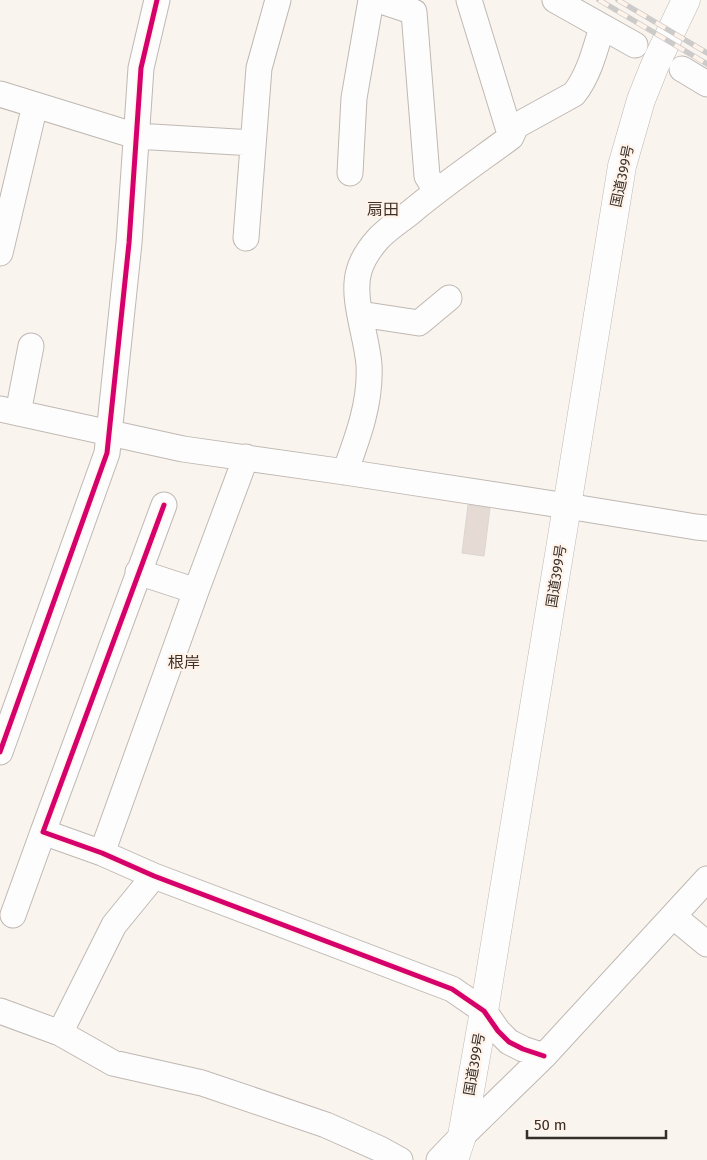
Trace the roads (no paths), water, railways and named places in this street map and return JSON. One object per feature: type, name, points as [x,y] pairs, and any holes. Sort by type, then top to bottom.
[{"type":"highway","name":"国道399号","points":[[458,1148],[484,1011],[622,166],[641,100],[686,0]]},
{"type":"street","points":[[0,752],[107,453],[129,243],[141,68],[157,0]]},
{"type":"street","points":[[246,238],[259,68],[278,0]]},
{"type":"street","points":[[350,173],[354,98],[371,0]]},
{"type":"street","points":[[378,0],[414,12],[427,176],[436,191]]},
{"type":"street","points":[[469,0],[511,137]]},
{"type":"street","points":[[555,0],[635,45]]},
{"type":"street","points":[[345,472],[362,424],[369,391],[369,366],[357,288],[359,272],[365,257],[379,238],[436,191],[511,137],[516,126],[574,94],[587,74],[602,27]]},
{"type":"street","points":[[682,69],[707,84]]},
{"type":"street","points":[[0,94],[136,136],[253,143]]},
{"type":"street","points":[[0,253],[35,105]]},
{"type":"street","points":[[360,314],[418,322],[449,298]]},
{"type":"street","points":[[31,346],[6,415],[109,433],[182,449],[246,457],[707,528]]},
{"type":"street","points":[[102,853],[246,457]]},
{"type":"street","points":[[13,915],[164,504]]},
{"type":"street","points":[[138,572],[196,591]]},
{"type":"street","points":[[42,832],[102,853],[154,876],[452,989],[484,1011],[498,1031],[509,1042],[544,1056]]},
{"type":"street","points":[[60,1033],[114,925],[154,876]]},
{"type":"street","points":[[439,1160],[458,1148],[707,880]]},
{"type":"street","points":[[673,916],[707,944]]},
{"type":"street","points":[[0,1011],[60,1033],[113,1063],[202,1083],[326,1125],[400,1160]]},
{"type":"railway","points":[[599,0],[707,64]]},
{"type":"railway","points":[[618,0],[707,53]]},
{"type":"district","name":"扇田","points":[[383,209]]},
{"type":"district","name":"根岸","points":[[184,662]]}]
